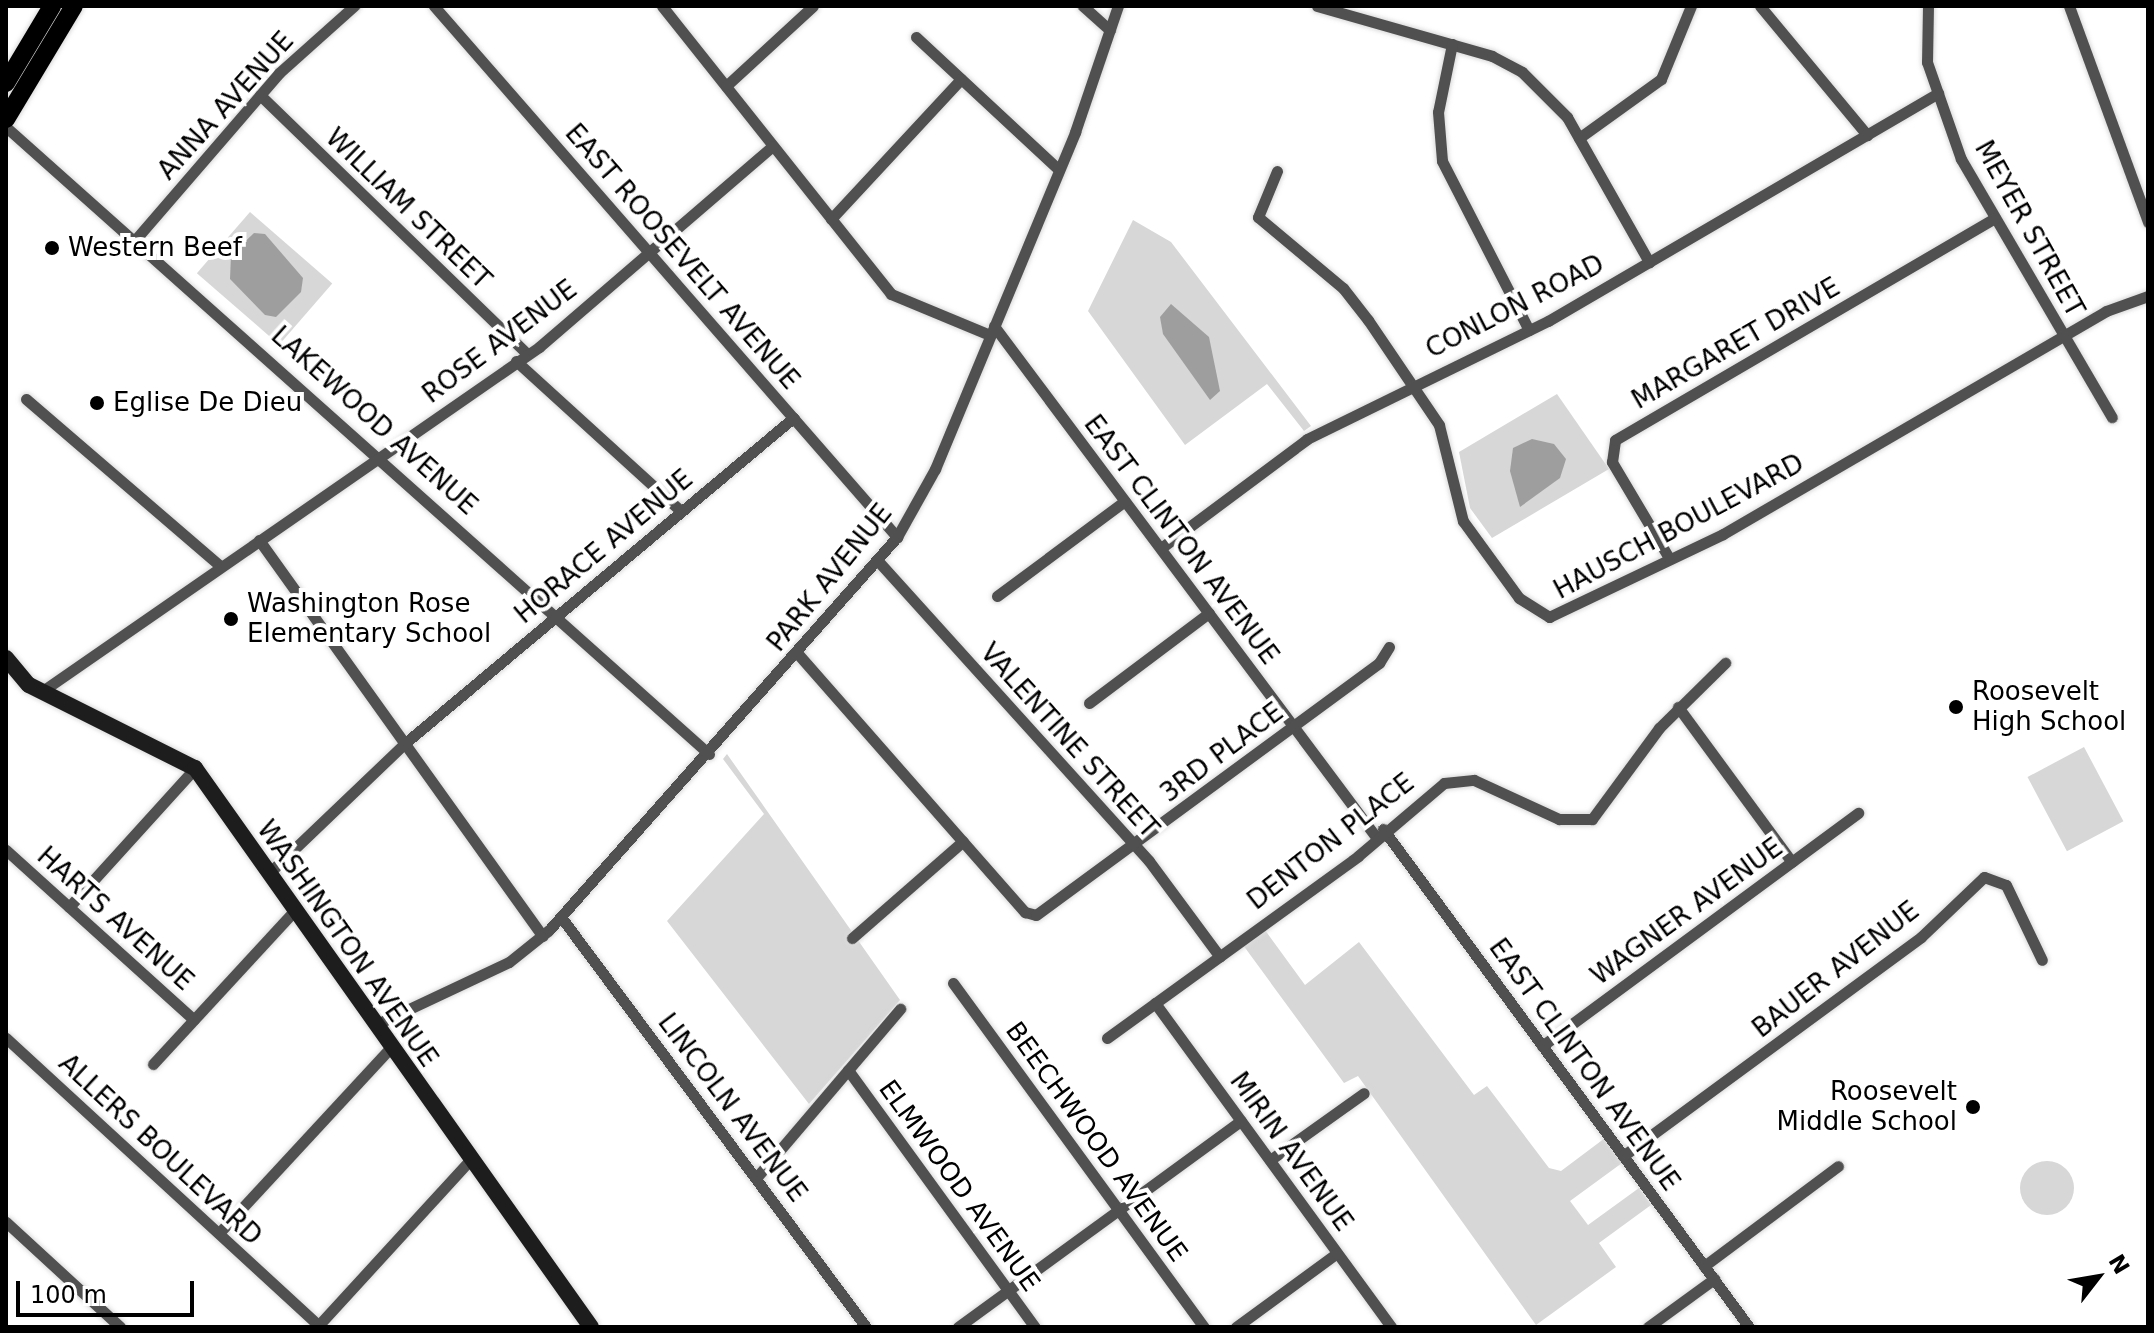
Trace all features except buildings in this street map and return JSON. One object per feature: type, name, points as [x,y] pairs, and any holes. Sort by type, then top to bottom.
[{"type":"main road","points":[[6,83],[52,6]]},
{"type":"main road","points":[[6,119],[74,6]]},
{"type":"street","name":"ANNA AVENUE","points":[[135,240],[260,95],[354,6]]},
{"type":"street","name":"EAST ROOSEVELT AVENUE","points":[[434,6],[897,537]]},
{"type":"street","points":[[662,6],[891,294],[992,331]]},
{"type":"street","points":[[726,86],[813,6]]},
{"type":"street","points":[[1083,6],[1110,30]]},
{"type":"street","name":"PARK AVENUE","points":[[375,1025],[509,962],[542,936],[798,654],[897,537],[935,469],[1059,170],[1118,6]]},
{"type":"street","points":[[1317,6],[1452,44],[1522,72],[1554,99],[1649,262]]},
{"type":"street","points":[[1579,138],[1661,79],[1691,6]]},
{"type":"street","points":[[1760,6],[1867,135]]},
{"type":"street","name":"MEYER STREET","points":[[1928,6],[1927,62],[1961,159],[2112,417]]},
{"type":"street","points":[[2069,6],[2148,222]]},
{"type":"street","points":[[916,37],[1059,170]]},
{"type":"street","points":[[1452,44],[1438,112],[1442,161],[1529,330]]},
{"type":"street","points":[[831,219],[961,79]]},
{"type":"street","name":"CONLON ROAD","points":[[1161,548],[1307,439],[1412,384],[1529,330],[1938,93]]},
{"type":"street","name":"WILLIAM STREET","points":[[260,95],[527,354]]},
{"type":"street","name":"LAKEWOOD AVENUE","points":[[6,127],[380,456],[709,754]]},
{"type":"street","name":"ROSE AVENUE","points":[[41,692],[527,354],[649,254],[773,146]]},
{"type":"street","name":"HAUSCH BOULEVARD","points":[[1277,171],[1258,217],[1343,288],[1412,384],[1439,425],[1463,521],[1529,608],[1567,614],[1669,558],[1723,534],[2063,335],[2148,296]]},
{"type":"street","name":"MARGARET DRIVE","points":[[1669,558],[1612,462],[1615,440],[1995,218]]},
{"type":"street","name":"EAST CLINTON AVENUE","points":[[992,331],[1161,548],[1333,780],[1380,833],[1542,1046],[1749,1327]]},
{"type":"street","points":[[516,361],[681,511]]},
{"type":"street","points":[[26,399],[220,566]]},
{"type":"street","name":"HORACE AVENUE","points":[[268,874],[404,744],[793,418]]},
{"type":"street","points":[[997,596],[1125,501]]},
{"type":"street","points":[[259,540],[542,936]]},
{"type":"street","name":"VALENTINE STREET","points":[[878,561],[1133,847],[1220,957]]},
{"type":"street","points":[[1089,703],[1209,613]]},
{"type":"street","name":"3RD PLACE","points":[[963,841],[1025,912],[1036,915],[1133,847],[1379,663],[1389,647]]},
{"type":"street","points":[[798,654],[963,841],[852,938]]},
{"type":"street","name":"WASHINGTON AVENUE","points":[[6,658],[41,692],[195,768],[591,1327]]},
{"type":"street","name":"DENTON PLACE","points":[[1107,1038],[1220,957],[1428,792],[1462,780],[1559,819],[1592,819],[1678,707],[1725,663]]},
{"type":"street","points":[[1678,707],[1792,862]]},
{"type":"street","points":[[69,907],[195,768]]},
{"type":"street","name":"WAGNER AVENUE","points":[[1542,1046],[1858,813]]},
{"type":"street","name":"HARTS AVENUE","points":[[6,850],[194,1020]]},
{"type":"street","name":"BAUER AVENUE","points":[[1623,1156],[1921,937],[1984,877],[2006,885],[2042,960]]},
{"type":"street","points":[[153,1064],[294,911]]},
{"type":"street","name":"LINCOLN AVENUE","points":[[561,917],[866,1327]]},
{"type":"street","name":"BEECHWOOD AVENUE","points":[[953,983],[1204,1327]]},
{"type":"street","name":"MIRIN AVENUE","points":[[1155,1003],[1391,1327]]},
{"type":"street","points":[[757,1177],[900,1009]]},
{"type":"street","name":"ALLERS BOULEVARD","points":[[6,1038],[319,1327]]},
{"type":"street","points":[[219,1233],[391,1047]]},
{"type":"street","name":"ELMWOOD AVENUE","points":[[848,1070],[1035,1327]]},
{"type":"street","points":[[1270,1160],[1364,1093]]},
{"type":"street","points":[[958,1327],[1241,1121]]},
{"type":"street","points":[[319,1327],[471,1159]]},
{"type":"street","points":[[1704,1266],[1838,1166]]},
{"type":"street","points":[[6,1222],[120,1327]]},
{"type":"street","points":[[1236,1327],[1337,1253]]},
{"type":"street","points":[[1648,1327],[1714,1279]]},
{"type":"shaded area","points":[[250,212],[332,284],[279,345],[197,273]]},
{"type":"shaded area","points":[[1133,220],[1171,242],[1311,426],[1304,431],[1267,384],[1185,445],[1088,311]]},
{"type":"shaded area","points":[[254,233],[265,234],[303,278],[301,292],[276,317],[265,315],[230,279],[231,255]]},
{"type":"shaded area","points":[[1171,304],[1209,337],[1220,391],[1210,400],[1163,334],[1160,317]]},
{"type":"shaded area","points":[[1557,394],[1609,469],[1492,538],[1470,508],[1459,452]]},
{"type":"shaded area","points":[[1532,439],[1554,444],[1566,459],[1560,478],[1520,507],[1510,471],[1513,448]]},
{"type":"shaded area","points":[[2084,747],[2123,821],[2067,851],[2027,777]]},
{"type":"shaded area","points":[[727,754],[900,1000],[809,1104],[667,921],[764,814],[723,759]]},
{"type":"shaded area","points":[[1265,930],[1305,985],[1359,942],[1474,1095],[1487,1086],[1549,1168],[1561,1171],[1605,1138],[1622,1163],[1570,1201],[1588,1225],[1639,1188],[1651,1205],[1599,1243],[1616,1267],[1536,1325],[1358,1076],[1344,1083],[1243,945]]},
{"type":"shaded area","points":[[2047,1161],[2066,1169],[2074,1188],[2066,1207],[2047,1215],[2028,1207],[2020,1188],[2028,1169]]},
{"type":"place","name":"Western Beef","points":[[52,248]]},
{"type":"place","name":"Eglise De Dieu","points":[[97,403]]},
{"type":"place","name":"Washington Rose Elementary School","points":[[231,619]]},
{"type":"place","name":"Roosevelt High School","points":[[1956,707]]},
{"type":"place","name":"Roosevelt Middle School","points":[[1973,1107]]}]
